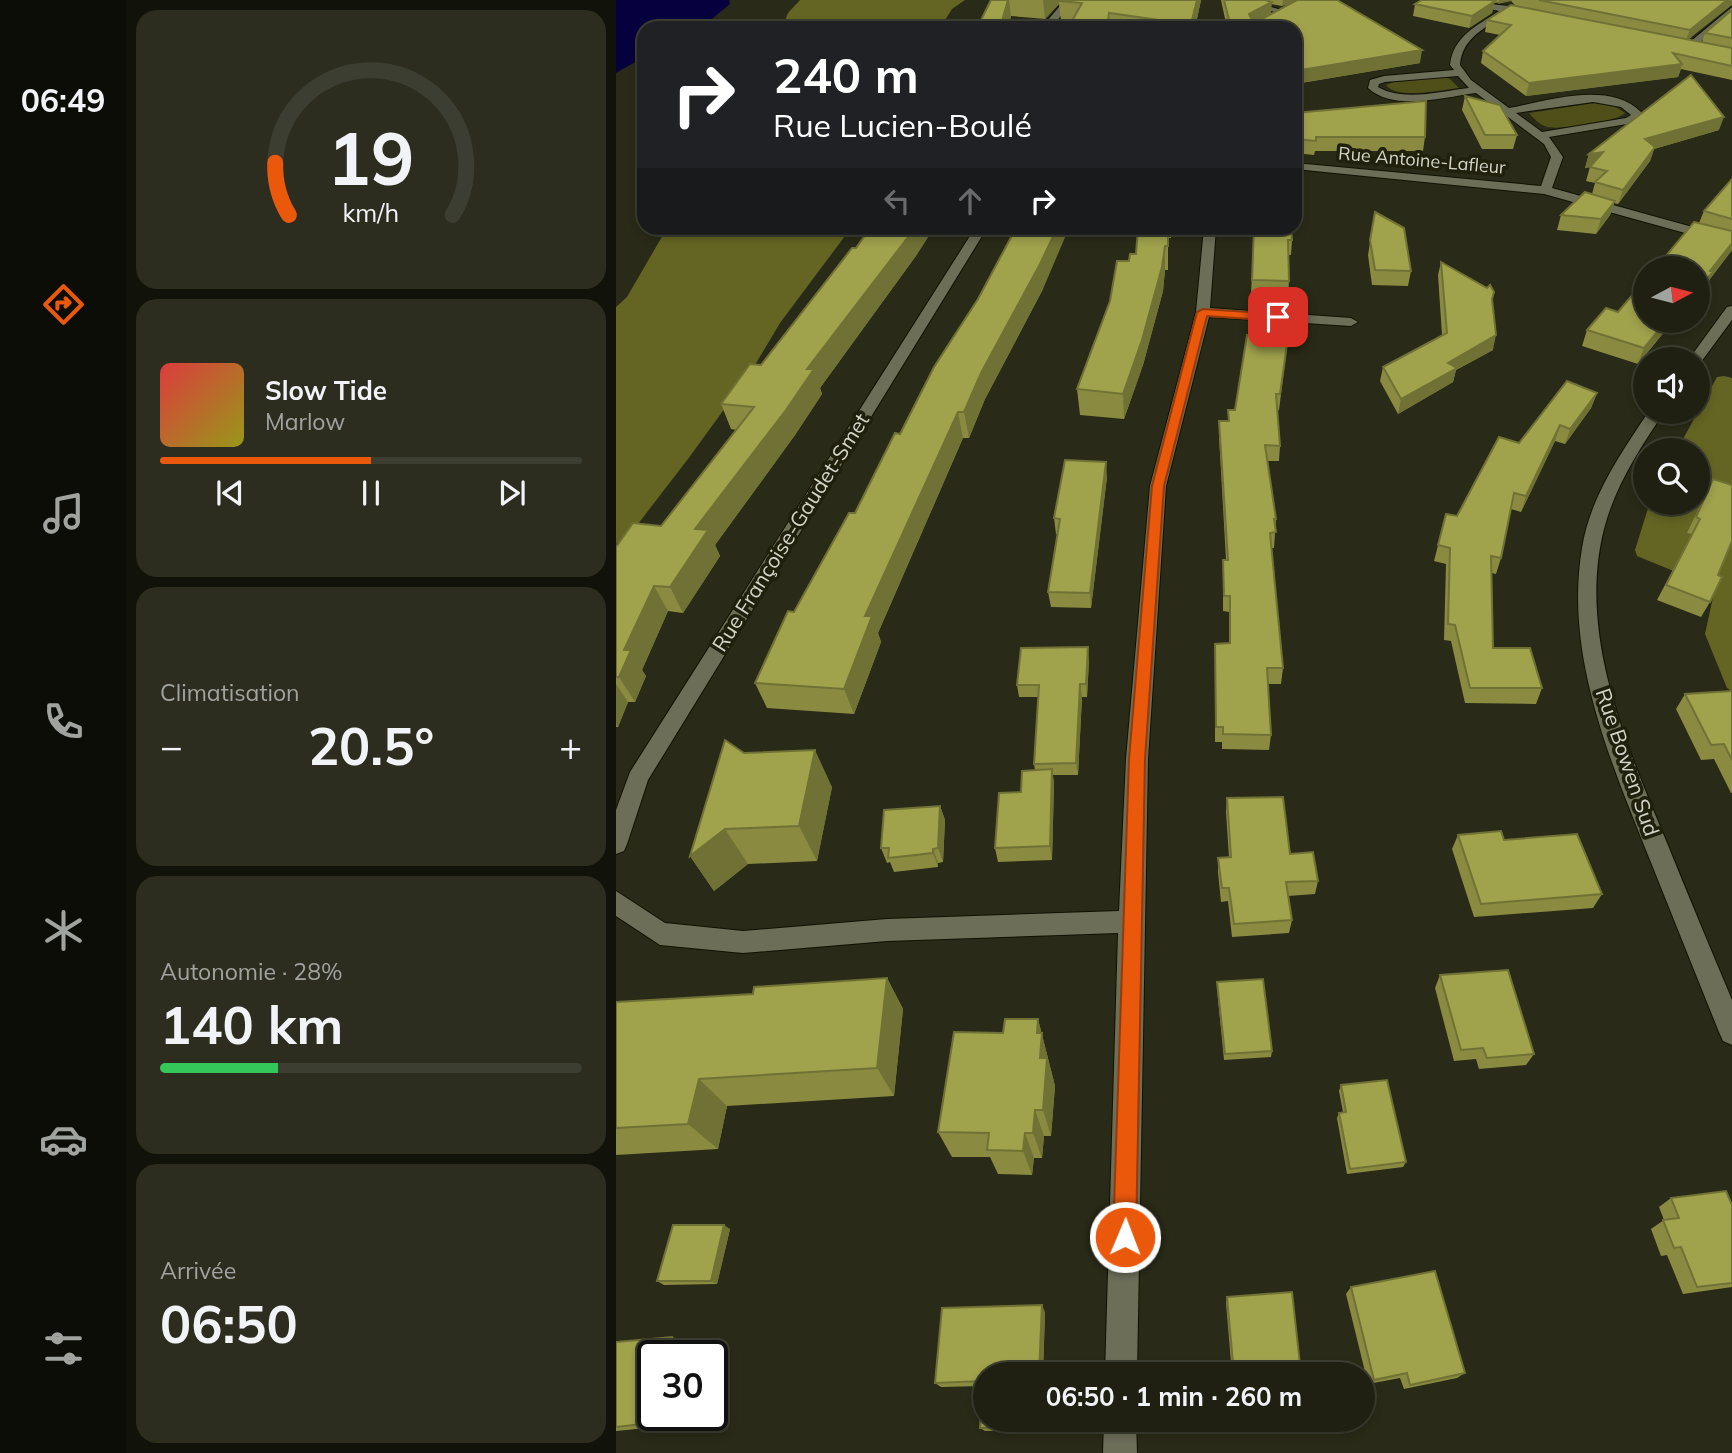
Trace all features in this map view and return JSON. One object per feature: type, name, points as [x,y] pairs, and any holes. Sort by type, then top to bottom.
[{"type":"street","points":[[1052,21],[1070,0]]},
{"type":"street","points":[[1233,0],[1286,12]]},
{"type":"street","points":[[1454,0],[1546,19]]},
{"type":"street","points":[[1523,0],[1466,37],[1456,54],[1455,65],[1458,72],[1477,90],[1549,142],[1557,157],[1545,190]]},
{"type":"street","points":[[1274,19],[1298,6]]},
{"type":"street","points":[[1688,48],[1732,9]]},
{"type":"street","points":[[1675,45],[1699,50]]},
{"type":"street","points":[[1458,72],[1384,79],[1374,82],[1373,88],[1381,94],[1397,97],[1477,90]]},
{"type":"street","points":[[1507,111],[1601,99],[1623,103],[1636,112],[1636,116],[1629,121],[1541,135]]},
{"type":"street","name":"Rue Antoine-Lafleur","points":[[1302,167],[1545,190],[1732,242]]},
{"type":"street","name":"Rue Françoise-Gaudet-Smet","points":[[616,844],[638,778],[977,235]]},
{"type":"street","points":[[1121,1362],[1137,759],[1158,486],[1203,312],[1209,235]]},
{"type":"street","points":[[1705,347],[1732,310]]},
{"type":"street","points":[[1203,312],[1351,322]]},
{"type":"street","name":"Rue Bowen Sud","points":[[1649,424],[1613,480],[1591,547],[1587,587],[1591,638],[1614,733],[1634,790],[1732,1032]]},
{"type":"street","points":[[616,902],[660,934],[743,942],[887,930],[1082,921],[1132,922]]},
{"type":"street","points":[[1120,1453],[1121,1432]]},
{"type":"shaded area","points":[[616,0],[729,0],[730,4],[709,21],[637,21],[637,61],[616,73]]},
{"type":"shaded area","points":[[800,0],[965,0],[952,9],[944,21],[785,21]]},
{"type":"shaded area","points":[[1444,77],[1459,88],[1409,93],[1391,90],[1386,85],[1396,81]]},
{"type":"shaded area","points":[[1595,103],[1611,104],[1625,113],[1600,122],[1554,128],[1542,125],[1529,113]]},
{"type":"shaded area","points":[[663,235],[846,235],[780,323],[749,375],[688,459],[631,533],[616,544],[616,307],[627,297]]},
{"type":"shaded area","points":[[1717,377],[1732,378],[1732,691],[1727,688],[1705,634],[1715,588],[1637,556],[1635,550],[1646,515],[1710,515],[1710,438],[1684,438],[1691,424],[1710,424],[1710,390]]},
{"type":"building","points":[[991,0],[1008,0],[1002,21],[980,21]]},
{"type":"building","points":[[1197,0],[1192,21],[1166,21],[1109,13],[1108,21],[1072,21],[1082,3],[1059,1]]},
{"type":"building","points":[[1224,0],[1272,2],[1249,14],[1251,18],[1264,18],[1297,0],[1337,0],[1422,50],[1302,70],[1302,21],[1229,21]]},
{"type":"building","points":[[1422,0],[1495,1],[1472,16],[1415,4]]},
{"type":"building","points":[[1539,0],[1727,0],[1690,30]]},
{"type":"building","points":[[1511,5],[1732,48],[1732,66],[1673,53],[1682,64],[1529,83],[1483,51],[1511,25],[1487,20]]},
{"type":"building","points":[[1732,10],[1732,38],[1705,33]]},
{"type":"building","points":[[1691,75],[1724,117],[1645,139],[1655,147],[1623,190],[1595,182],[1607,171],[1590,167],[1603,152],[1589,154]]},
{"type":"building","points":[[1465,96],[1500,105],[1517,135],[1485,135]]},
{"type":"building","points":[[1426,101],[1425,137],[1316,137],[1316,141],[1302,140],[1302,112]]},
{"type":"building","points":[[1732,179],[1732,219],[1704,211]]},
{"type":"building","points":[[1585,192],[1615,201],[1601,219],[1561,215]]},
{"type":"building","points":[[1375,212],[1404,228],[1411,271],[1375,270],[1370,240]]},
{"type":"building","points":[[1694,222],[1732,231],[1732,243],[1710,271],[1710,256],[1666,256]]},
{"type":"building","points":[[865,235],[910,235],[807,369],[814,369],[695,529],[708,530],[670,587],[654,586],[624,650],[631,650],[619,677],[616,677],[616,547],[633,523],[661,526],[754,407],[721,404],[750,364],[761,365],[852,248],[856,248]]},
{"type":"building","points":[[1012,235],[1054,235],[981,373],[964,412],[958,412],[865,616],[872,616],[844,689],[755,683],[788,611],[794,612],[849,513],[855,513],[895,433],[900,434],[934,367],[978,299]]},
{"type":"building","points":[[1137,235],[1168,235],[1168,246],[1165,246],[1142,340],[1123,394],[1077,389],[1110,301],[1117,261],[1129,261],[1130,254],[1136,254]]},
{"type":"building","points":[[1254,235],[1292,235],[1292,240],[1288,240],[1289,281],[1252,280]]},
{"type":"building","points":[[1441,262],[1487,288],[1490,285],[1494,292],[1492,299],[1496,335],[1448,363],[1457,368],[1401,399],[1383,367],[1447,333]]},
{"type":"building","points":[[1633,294],[1633,333],[1656,333],[1645,347],[1587,330],[1606,308],[1618,312]]},
{"type":"building","points":[[1247,335],[1288,338],[1280,394],[1276,394],[1280,446],[1265,445],[1276,519],[1276,532],[1270,533],[1283,668],[1267,668],[1271,735],[1223,734],[1223,727],[1216,727],[1215,644],[1230,643],[1230,596],[1224,596],[1223,560],[1228,560],[1219,421],[1229,421],[1228,410],[1235,410]]},
{"type":"building","points":[[1567,381],[1597,393],[1570,429],[1560,425],[1526,496],[1514,493],[1501,558],[1491,556],[1493,648],[1530,648],[1542,688],[1470,688],[1455,625],[1448,624],[1450,548],[1438,545],[1446,514],[1457,516],[1499,437],[1519,443]]},
{"type":"building","points":[[1065,460],[1106,462],[1090,593],[1048,592],[1060,519],[1054,518]]},
{"type":"building","points":[[1713,479],[1732,485],[1732,541],[1718,575],[1722,577],[1710,602],[1666,585],[1700,519],[1697,515],[1710,515],[1710,486]]},
{"type":"building","points":[[1088,647],[1086,684],[1080,684],[1076,763],[1034,764],[1039,685],[1017,685],[1021,648]]},
{"type":"building","points":[[1732,691],[1732,760],[1724,744],[1711,745],[1685,694]]},
{"type":"building","points":[[725,740],[744,753],[815,750],[799,826],[725,829],[690,856]]},
{"type":"building","points":[[1052,769],[1050,846],[995,848],[999,793],[1021,792],[1022,771]]},
{"type":"building","points":[[1283,797],[1290,854],[1313,852],[1318,881],[1286,882],[1292,920],[1234,924],[1229,888],[1222,888],[1218,858],[1231,857],[1227,798]]},
{"type":"building","points":[[940,806],[938,848],[933,849],[933,853],[888,858],[889,848],[881,848],[884,810]]},
{"type":"building","points":[[1501,831],[1504,840],[1577,834],[1602,894],[1481,904],[1458,835]]},
{"type":"building","points":[[1508,970],[1534,1054],[1487,1058],[1483,1048],[1461,1050],[1440,975]]},
{"type":"building","points":[[887,978],[877,1068],[699,1079],[688,1124],[616,1128],[616,1002],[753,994],[754,987]]},
{"type":"building","points":[[1263,979],[1272,1051],[1225,1054],[1217,982]]},
{"type":"building","points":[[1005,1019],[1038,1019],[1037,1033],[1042,1033],[1040,1058],[1047,1058],[1043,1110],[1035,1110],[1033,1133],[1025,1133],[1023,1151],[987,1150],[989,1133],[938,1132],[954,1032],[1003,1033]]},
{"type":"building","points":[[1387,1080],[1406,1162],[1350,1169],[1339,1113],[1346,1112],[1341,1085]]},
{"type":"building","points":[[1726,1191],[1732,1205],[1732,1283],[1697,1287],[1681,1247],[1674,1248],[1663,1220],[1679,1218],[1671,1198]]},
{"type":"building","points":[[673,1225],[724,1225],[711,1281],[657,1281]]},
{"type":"building","points":[[1435,1271],[1465,1373],[1410,1385],[1407,1373],[1375,1380],[1375,1362],[1370,1362],[1351,1287]]},
{"type":"building","points":[[1292,1292],[1300,1362],[1233,1362],[1227,1297]]},
{"type":"building","points":[[1042,1305],[1040,1362],[973,1362],[973,1381],[935,1383],[942,1308]]},
{"type":"building","points":[[672,1337],[672,1340],[638,1340]]},
{"type":"building","points":[[637,1340],[637,1425],[616,1427],[616,1342]]},
{"type":"route","points":[[1125,1237],[1132,872],[1137,759],[1158,486],[1203,312],[1278,317]]}]
